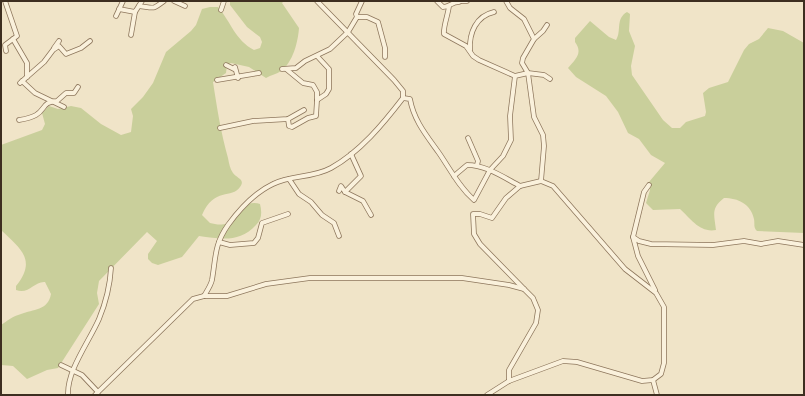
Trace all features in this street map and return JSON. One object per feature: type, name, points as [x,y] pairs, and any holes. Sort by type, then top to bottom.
[{"type":"street","points":[[5,1],[17,36],[5,45],[6,51]]},
{"type":"street","points":[[116,16],[123,1]]},
{"type":"street","points":[[131,35],[135,12],[142,1]]},
{"type":"street","points":[[139,6],[154,9],[164,1]]},
{"type":"street","points":[[174,1],[185,6]]},
{"type":"street","points":[[220,10],[224,1]]},
{"type":"street","points":[[204,296],[212,281],[214,258],[219,242],[237,214],[256,196],[273,184],[290,179],[311,176],[331,168],[351,154],[368,138],[403,98],[403,91],[394,80],[317,1]]},
{"type":"street","points":[[288,119],[289,126],[292,127],[308,118],[316,116],[317,92],[313,86],[304,83],[284,69],[296,68],[330,49],[348,32],[357,17],[356,14],[362,1]]},
{"type":"street","points":[[437,1],[443,7],[449,6],[454,2],[467,1]]},
{"type":"street","points":[[506,1],[510,8],[524,19],[534,39]]},
{"type":"street","points":[[449,6],[448,19],[443,28],[444,34],[466,46],[473,56],[487,64],[515,76],[528,72],[550,78]]},
{"type":"street","points":[[119,9],[135,12]]},
{"type":"street","points":[[470,51],[469,41],[474,26],[484,16],[494,12]]},
{"type":"street","points":[[357,17],[367,17],[378,22],[385,48],[385,57]]},
{"type":"street","points":[[541,180],[544,146],[543,135],[534,117],[528,72],[522,62],[522,58],[534,39],[547,25]]},
{"type":"street","points":[[13,39],[27,63],[27,77]]},
{"type":"street","points":[[59,41],[44,62],[21,82],[35,93],[64,107]]},
{"type":"street","points":[[53,50],[59,46],[67,56],[90,41]]},
{"type":"street","points":[[317,56],[326,65],[330,73],[329,89],[326,94],[317,100]]},
{"type":"street","points":[[226,65],[234,69],[235,67],[238,78]]},
{"type":"street","points":[[217,80],[260,74]]},
{"type":"street","points":[[403,98],[410,100],[412,111],[421,128],[466,194],[474,200],[490,170],[503,156],[511,140],[510,116],[515,76]]},
{"type":"street","points":[[19,120],[36,114],[51,100],[57,101],[66,93],[74,93],[78,87]]},
{"type":"street","points":[[220,128],[253,121],[288,119],[304,110]]},
{"type":"street","points":[[468,138],[478,161],[476,165]]},
{"type":"street","points":[[345,192],[361,176],[351,154]]},
{"type":"street","points":[[454,176],[467,165],[476,165],[490,170],[520,186]]},
{"type":"street","points":[[290,179],[299,194],[311,202],[322,215],[334,223],[338,229],[339,236]]},
{"type":"street","points":[[509,381],[509,370],[536,323],[538,310],[533,298],[480,244],[474,234],[472,224],[473,213],[492,218],[506,198],[520,186],[541,180],[553,186],[625,269],[656,293]]},
{"type":"street","points":[[489,394],[509,381],[564,361],[577,362],[642,381],[653,380],[661,374],[664,363],[664,308],[638,256],[633,237],[644,192],[649,185]]},
{"type":"street","points":[[339,191],[341,186],[345,192],[363,201],[371,215]]},
{"type":"street","points":[[219,242],[230,245],[254,243],[258,238],[262,223],[288,214]]},
{"type":"street","points":[[633,237],[639,241],[651,244],[713,245],[744,241],[761,244],[778,241],[804,245]]},
{"type":"street","points":[[68,395],[72,370],[76,365],[101,313],[109,291],[111,268]]},
{"type":"street","points":[[61,365],[82,375],[96,394],[185,306],[194,299],[204,296],[227,296],[266,284],[310,278],[462,278],[509,285],[524,289]]},
{"type":"street","points":[[653,380],[658,395]]},
{"type":"green space","points":[[230,1],[284,1],[282,3],[299,28],[292,57],[285,67],[279,72],[266,78],[249,67],[231,63],[227,65],[226,73],[213,82],[221,130],[231,170],[234,175],[241,180],[242,184],[237,190],[212,200],[202,215],[210,223],[219,225],[225,224],[232,220],[236,211],[242,207],[257,203],[260,204],[261,210],[258,223],[250,231],[237,237],[223,239],[199,236],[182,257],[158,265],[152,263],[148,259],[148,254],[157,241],[147,232],[99,281],[97,293],[99,304],[58,368],[47,370],[27,379],[13,366],[1,365],[1,325],[15,316],[47,304],[51,294],[45,282],[41,282],[24,291],[16,290],[16,286],[25,269],[26,262],[20,249],[1,230],[1,145],[42,130],[45,124],[42,113],[49,106],[58,109],[71,106],[81,108],[101,124],[121,135],[131,132],[133,116],[131,109],[143,97],[153,83],[166,52],[191,31],[196,25],[202,9],[218,7],[242,41],[254,50],[260,48],[262,42],[260,37],[247,27],[230,5]]},
{"type":"green space","points":[[627,12],[630,14],[629,31],[635,46],[631,66],[632,75],[663,120],[672,128],[680,128],[686,122],[705,116],[706,112],[703,93],[709,88],[728,82],[744,50],[749,44],[759,39],[768,28],[783,31],[804,43],[804,233],[757,231],[750,209],[743,203],[729,198],[724,198],[715,208],[714,215],[716,230],[700,227],[680,209],[653,210],[646,203],[650,190],[649,182],[665,163],[651,155],[639,139],[628,133],[618,112],[606,96],[576,77],[568,68],[578,56],[575,38],[590,21],[609,37],[616,40],[619,33],[621,18]]}]
